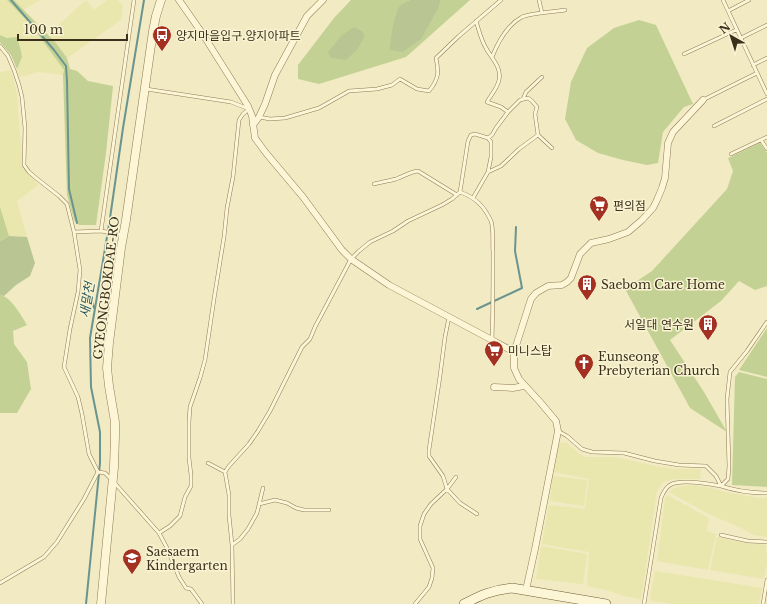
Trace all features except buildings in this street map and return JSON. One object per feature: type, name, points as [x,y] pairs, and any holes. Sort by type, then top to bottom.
[{"type":"main road","points":[[464,604],[489,592],[499,589],[512,588],[576,602],[606,604]]},
{"type":"street","name":"GYEONGBOKDAE-RO","points":[[101,604],[115,450],[113,409],[108,386],[108,343],[153,31],[161,0]]},
{"type":"street","points":[[179,0],[202,33],[249,109],[252,116],[255,138],[303,197],[342,250],[351,259],[389,285],[514,352]]},
{"type":"street","points":[[253,125],[259,117],[265,104],[275,75],[307,16],[323,0]]},
{"type":"street","points":[[526,590],[558,431],[556,421],[524,386],[514,368],[514,352],[531,299],[536,293],[548,286],[562,285],[567,282],[571,278],[580,254],[591,243],[628,232],[642,220],[657,200],[665,178],[668,143],[673,132],[703,100]]},
{"type":"street","points":[[494,387],[513,388],[524,386]]},
{"type":"lane","points":[[101,231],[134,0]]},
{"type":"lane","points":[[259,117],[270,119],[285,118],[319,108],[349,90],[377,88],[392,85],[400,79],[417,89],[429,91],[438,78],[436,58],[501,0]]},
{"type":"lane","points":[[539,0],[542,13]]},
{"type":"lane","points":[[723,0],[766,92]]},
{"type":"lane","points":[[728,11],[749,0]]},
{"type":"lane","points":[[492,57],[502,37],[514,23],[522,17],[565,10]]},
{"type":"lane","points":[[476,21],[486,49],[499,70],[499,80],[487,102],[501,107],[508,112]]},
{"type":"lane","points":[[740,38],[767,25]]},
{"type":"lane","points":[[684,54],[736,30]]},
{"type":"lane","points":[[0,46],[8,56],[20,85],[25,128],[24,165],[36,178],[67,204],[74,232],[80,270],[78,292],[64,367],[78,397],[89,454],[98,472]]},
{"type":"lane","points":[[753,65],[767,58]]},
{"type":"lane","points":[[703,100],[757,73]]},
{"type":"lane","points":[[523,99],[526,92],[542,77]]},
{"type":"lane","points":[[145,89],[232,102],[249,109],[239,120],[233,177],[227,208],[205,360],[190,407],[189,458],[191,486],[185,497],[180,516],[170,526],[159,533]]},
{"type":"lane","points":[[488,138],[492,135],[508,112],[520,100],[528,98],[537,106],[535,114],[538,135],[552,148]]},
{"type":"lane","points":[[714,126],[767,99]]},
{"type":"lane","points":[[224,472],[249,444],[270,411],[302,347],[310,339],[351,259],[370,242],[408,221],[442,205],[459,193],[468,140],[471,135],[475,134],[488,138],[491,142],[491,157],[488,172],[473,198]]},
{"type":"lane","points":[[488,172],[501,166],[519,149],[538,135]]},
{"type":"lane","points":[[731,154],[767,137]]},
{"type":"lane","points":[[761,140],[767,149]]},
{"type":"lane","points":[[374,184],[418,171],[459,193],[477,200],[487,213],[492,224],[492,340]]},
{"type":"lane","points":[[74,232],[101,231],[124,235]]},
{"type":"lane","points":[[449,317],[428,450],[429,456],[443,476],[447,489],[460,502],[477,514]]},
{"type":"lane","points":[[721,486],[728,479],[730,466],[727,399],[730,372],[767,322]]},
{"type":"lane","points":[[558,431],[567,436],[582,449],[592,452],[624,453],[655,461],[679,465],[706,466],[716,476],[721,486]]},
{"type":"lane","points":[[208,464],[224,472]]},
{"type":"lane","points":[[98,472],[105,473],[159,533],[168,548],[179,577],[186,588],[191,589],[202,604]]},
{"type":"lane","points":[[0,583],[44,557],[57,542],[84,499],[98,472]]},
{"type":"lane","points":[[224,472],[229,495],[233,604]]},
{"type":"lane","points":[[415,604],[429,587],[433,568],[420,539],[420,526],[424,514],[431,504],[447,489],[456,477]]},
{"type":"lane","points":[[644,604],[661,498],[665,490],[671,484],[684,482],[701,483],[752,493],[767,493]]},
{"type":"lane","points":[[232,545],[240,539],[248,529],[257,513],[263,488]]},
{"type":"lane","points":[[259,504],[275,500],[304,510],[329,510]]},
{"type":"lane","points":[[721,535],[748,541],[767,542]]},
{"type":"lane","points":[[763,604],[767,580]]},
{"type":"shaded area","points":[[0,0],[7,0],[31,25],[64,70],[63,75],[38,72],[19,77],[17,69],[22,57],[17,37],[7,38],[0,35]]},
{"type":"shaded area","points":[[14,0],[40,0],[23,10]]},
{"type":"shaded area","points":[[86,0],[94,10],[107,0],[118,0],[123,6],[121,20],[67,58],[48,34]]},
{"type":"shaded area","points":[[11,70],[17,94],[22,164],[38,185],[17,201],[27,237],[9,236],[0,207],[0,72]]},
{"type":"shaded area","points":[[561,442],[567,443],[585,457],[615,457],[660,467],[676,469],[701,469],[700,479],[675,479],[663,482],[657,490],[641,599],[587,586],[589,552],[542,544],[549,505],[585,509],[589,479],[554,472],[558,447]]},
{"type":"shaded area","points":[[553,476],[587,480],[584,506],[550,501]]},
{"type":"shaded area","points":[[688,485],[707,487],[734,494],[767,498],[767,537],[754,535],[707,513],[669,492],[674,488]]},
{"type":"shaded area","points":[[667,495],[709,518],[707,531],[716,534],[708,570],[657,561],[665,499]]},
{"type":"shaded area","points":[[717,537],[743,543],[766,545],[767,562],[764,579],[710,570]]},
{"type":"shaded area","points":[[541,546],[587,554],[583,584],[536,579]]},
{"type":"shaded area","points":[[655,571],[762,588],[759,604],[672,604],[652,601],[650,597]]},
{"type":"green space","points":[[7,0],[14,0],[56,43],[67,58],[70,69],[77,71],[88,81],[113,86],[96,225],[79,225],[74,220],[67,195],[64,70],[31,25]]},
{"type":"green space","points":[[351,0],[410,0],[402,5],[398,10],[394,25],[439,7],[441,0],[470,0],[406,57],[319,84],[298,79],[298,65],[334,18]]},
{"type":"green space","points":[[410,0],[441,0],[439,7],[421,39],[403,52],[390,50],[397,11],[400,6]]},
{"type":"green space","points":[[639,20],[656,25],[693,104],[684,107],[663,132],[658,163],[647,165],[598,153],[576,140],[565,119],[571,82],[587,48],[614,28]]},
{"type":"green space","points":[[354,27],[362,31],[365,36],[357,50],[346,60],[331,58],[328,52],[342,35]]},
{"type":"green space","points":[[0,35],[7,38],[17,37],[22,57],[17,69],[11,55],[0,42]]},
{"type":"green space","points":[[760,143],[767,153],[767,286],[755,290],[739,281],[721,301],[670,340],[704,392],[727,432],[690,408],[625,289],[652,271],[727,189],[733,171],[728,158]]},
{"type":"green space","points":[[0,207],[9,236],[0,241]]},
{"type":"green space","points":[[9,236],[27,237],[35,263],[30,276],[16,285],[4,296],[0,295],[0,241]]},
{"type":"green space","points":[[0,295],[4,296],[12,303],[27,325],[13,331],[14,344],[27,362],[31,389],[17,413],[0,413]]},
{"type":"green space","points":[[767,328],[767,377],[739,370]]},
{"type":"green space","points":[[739,372],[767,379],[767,487],[732,485],[735,377]]},
{"type":"waterway","points":[[11,0],[66,66],[69,189],[77,223]]},
{"type":"waterway","name":"새말천","points":[[86,604],[100,463],[100,432],[91,387],[90,338],[144,0]]},
{"type":"waterway","points":[[477,309],[522,288],[515,251],[516,227]]},
{"type":"waterway","name":"새말천","points":[[91,297],[94,308]]},
{"type":"place","name":"양지마을입구.양지아파트","points":[[162,52]]},
{"type":"place","name":"편의점","points":[[599,222]]},
{"type":"place","name":"Saebom Care Home","points":[[587,301]]},
{"type":"place","name":"서일대 연수원","points":[[708,341]]},
{"type":"place","name":"미니스탑","points":[[494,367]]},
{"type":"place","name":"Eunseong Prebyterian Church","points":[[584,380]]},
{"type":"place","name":"Saesaem Kindergarten","points":[[132,575]]}]
